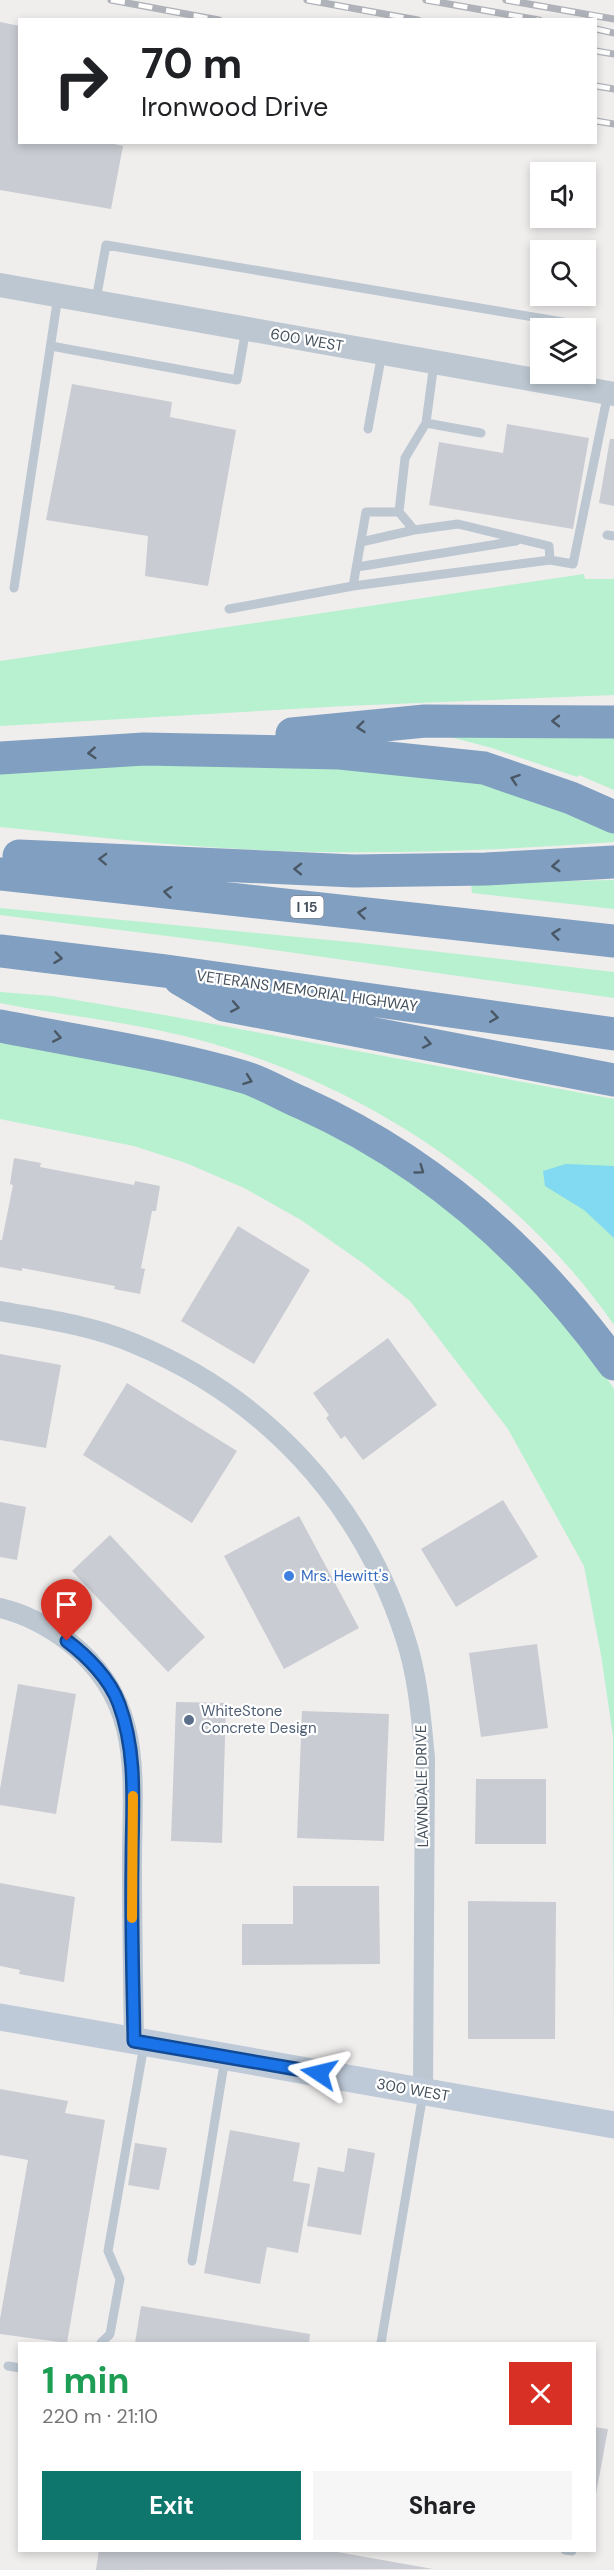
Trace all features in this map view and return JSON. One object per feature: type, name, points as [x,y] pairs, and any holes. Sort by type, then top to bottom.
[{"type":"highway","points":[[0,758],[144,749],[425,721],[614,722]]},
{"type":"highway","points":[[144,749],[340,753],[484,768],[571,798],[614,817]]},
{"type":"highway","points":[[0,856],[354,871],[486,869],[614,862]]},
{"type":"highway","name":"I 15","points":[[0,874],[614,941]]},
{"type":"highway","name":"VETERANS MEMORIAL HIGHWAY","points":[[0,951],[165,971],[614,1034]]},
{"type":"highway","points":[[165,971],[224,1005],[614,1080]]},
{"type":"highway","points":[[0,1026],[153,1055],[246,1078],[322,1112],[391,1149],[454,1195],[518,1249],[580,1318],[614,1364]]},
{"type":"main road","name":"300 WEST","points":[[0,2017],[614,2125]]},
{"type":"street","name":"600 WEST","points":[[0,285],[435,363],[530,375]]},
{"type":"street","name":"600 WEST","points":[[575,384],[611,394]]},
{"type":"street","name":"LAWNDALE DRIVE","points":[[0,1311],[76,1325],[131,1342],[178,1363],[225,1391],[256,1414],[300,1456],[339,1505],[366,1546],[388,1591],[406,1638],[420,1706],[425,1758],[423,2092]]},
{"type":"street","points":[[0,1608],[16,1612],[51,1628],[83,1653],[118,1701],[128,1733],[134,1782],[139,2041]]},
{"type":"lane","points":[[96,303],[106,245],[539,318]]},
{"type":"lane","points":[[14,588],[58,296]]},
{"type":"lane","points":[[51,346],[237,380],[246,329]]},
{"type":"lane","points":[[368,429],[382,353]]},
{"type":"lane","points":[[414,530],[399,512],[405,458],[426,423],[435,363]]},
{"type":"lane","points":[[229,609],[353,586],[550,560],[573,564],[611,394]]},
{"type":"lane","points":[[426,423],[481,433]]},
{"type":"lane","points":[[353,586],[366,512],[399,512]]},
{"type":"lane","points":[[361,542],[414,530],[458,524],[549,546],[550,560]]},
{"type":"lane","points":[[357,567],[521,540]]},
{"type":"lane","points":[[101,2342],[110,2334],[120,2279],[108,2251],[139,2041]]},
{"type":"lane","points":[[192,2261],[226,2056]]},
{"type":"lane","points":[[381,2342],[423,2092]]},
{"type":"lane","points":[[8,2366],[18,2368]]},
{"type":"green space","points":[[584,574],[585,579],[614,579],[614,695],[345,706],[0,726],[0,661]]},
{"type":"green space","points":[[614,722],[614,790],[579,775],[577,777],[492,748],[439,734]]},
{"type":"green space","points":[[288,755],[460,775],[614,830],[614,842],[427,852],[288,851],[120,840],[0,827],[0,773]]},
{"type":"green space","points":[[614,880],[614,909],[472,893],[471,883]]},
{"type":"green space","points":[[0,908],[370,944],[614,972],[614,998],[231,944],[0,915]]},
{"type":"green space","points":[[0,992],[52,996],[170,1016],[614,1099],[614,1325],[575,1274],[531,1227],[482,1184],[430,1146],[375,1112],[318,1082],[258,1058],[172,1033],[0,1003]]},
{"type":"green space","points":[[0,1040],[215,1081],[335,1130],[481,1229],[595,1360],[614,1389],[614,2094],[613,1736],[601,1655],[584,1566],[508,1429],[410,1301],[364,1264],[301,1220],[244,1188],[186,1163],[134,1146],[0,1119]]},
{"type":"water","points":[[566,1164],[614,1166],[614,1238],[584,1210],[545,1186],[543,1171]]},
{"type":"building","points":[[0,22],[18,26],[18,144],[114,144],[123,146],[111,209],[0,190]]},
{"type":"building","points":[[72,384],[172,402],[170,417],[236,430],[208,586],[145,576],[148,536],[46,520]]},
{"type":"building","points":[[507,424],[589,438],[573,529],[429,505],[439,442],[503,453]]},
{"type":"building","points":[[610,439],[614,439],[614,506],[599,503]]},
{"type":"building","points":[[14,1158],[41,1163],[40,1167],[134,1185],[135,1181],[160,1186],[156,1211],[152,1211],[141,1268],[145,1269],[140,1294],[114,1289],[115,1286],[22,1268],[22,1271],[0,1267],[0,1240],[2,1240],[13,1185],[10,1184]]},
{"type":"building","points":[[238,1226],[310,1270],[254,1364],[181,1321]]},
{"type":"building","points":[[388,1338],[437,1405],[363,1460],[345,1436],[341,1439],[326,1418],[329,1415],[313,1393]]},
{"type":"building","points":[[0,1354],[61,1365],[46,1448],[0,1440]]},
{"type":"building","points":[[127,1383],[237,1451],[192,1523],[83,1455]]},
{"type":"building","points":[[503,1500],[538,1557],[456,1607],[421,1549]]},
{"type":"building","points":[[0,1502],[26,1507],[17,1560],[0,1557]]},
{"type":"building","points":[[299,1516],[359,1628],[284,1669],[224,1556]]},
{"type":"building","points":[[110,1535],[205,1637],[168,1672],[72,1571]]},
{"type":"building","points":[[537,1644],[548,1728],[481,1737],[469,1653]]},
{"type":"building","points":[[18,1684],[76,1694],[56,1814],[0,1805],[0,1789]]},
{"type":"building","points":[[176,1702],[226,1703],[222,1843],[171,1841]]},
{"type":"building","points":[[302,1711],[389,1714],[384,1841],[297,1838]]},
{"type":"building","points":[[476,1779],[546,1779],[546,1844],[475,1844]]},
{"type":"building","points":[[0,1883],[75,1897],[64,1982],[19,1974],[20,1970],[0,1966]]},
{"type":"building","points":[[293,1886],[379,1886],[380,1964],[242,1965],[242,1924],[293,1924]]},
{"type":"building","points":[[468,1901],[556,1902],[555,2039],[468,2039]]},
{"type":"building","points":[[0,2089],[68,2101],[65,2113],[105,2120],[67,2342],[0,2334],[0,2319],[28,2160],[0,2155]]},
{"type":"building","points":[[230,2130],[300,2143],[293,2181],[310,2184],[298,2253],[267,2247],[260,2284],[204,2273]]},
{"type":"building","points":[[135,2143],[167,2148],[159,2190],[128,2185]]},
{"type":"building","points":[[348,2148],[375,2153],[361,2235],[307,2226],[318,2167],[344,2172]]},
{"type":"building","points":[[141,2306],[310,2334],[309,2342],[135,2342]]},
{"type":"building","points":[[596,2427],[608,2429],[596,2494]]},
{"type":"building","points":[[99,2552],[337,2552],[433,2569],[96,2570]]},
{"type":"railway","points":[[111,0],[208,18]]},
{"type":"railway","points":[[307,0],[407,18]]},
{"type":"railway","points":[[426,0],[528,18]]},
{"type":"railway","points":[[506,0],[614,19]]},
{"type":"railway","points":[[597,29],[614,33]]},
{"type":"railway","points":[[597,51],[614,54]]},
{"type":"railway","points":[[597,86],[614,89]]},
{"type":"railway","points":[[597,121],[614,124]]},
{"type":"slow traffic","points":[[132,1918],[133,1796]]},
{"type":"place","name":"Mrs. Hewitt's","points":[[289,1576]]},
{"type":"place","name":"WhiteStone Concrete Design","points":[[189,1720]]},
{"type":"route","points":[[67,1641],[83,1653],[102,1676],[118,1701],[128,1733],[134,1782],[132,1863],[134,2041],[319,2073]]}]
